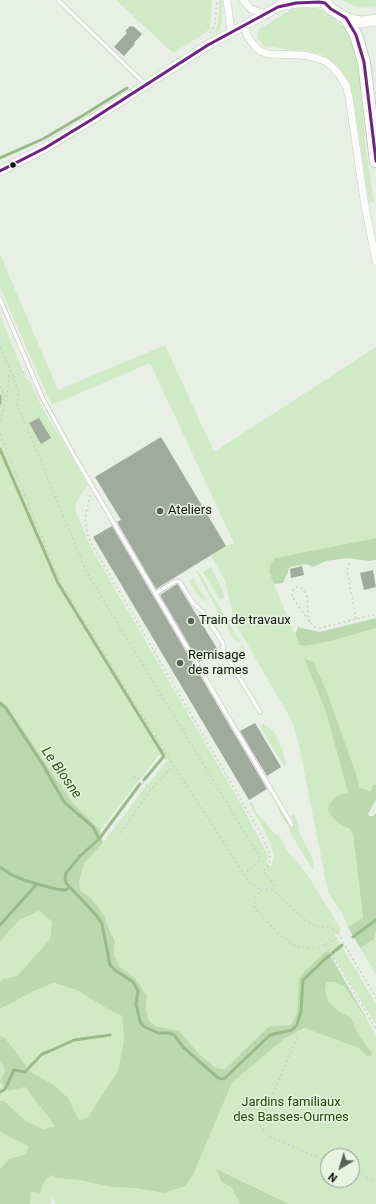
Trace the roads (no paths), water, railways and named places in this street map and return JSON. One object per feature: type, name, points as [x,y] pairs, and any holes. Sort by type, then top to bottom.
[{"type":"highway","points":[[346,18],[356,35],[364,62],[376,160]]},
{"type":"main road","points":[[325,1],[331,9],[354,21],[363,22],[376,20]]},
{"type":"street","points":[[227,0],[231,32]]},
{"type":"street","points":[[243,0],[251,9],[264,14]]},
{"type":"street","points":[[278,7],[286,0]]},
{"type":"street","points":[[0,171],[45,148],[92,120],[208,45],[264,14],[278,7],[296,3],[325,1]]},
{"type":"street","points":[[244,25],[248,37],[260,51],[268,54],[302,55],[326,62],[338,73],[346,85],[364,200],[376,262]]},
{"type":"lane","points":[[58,0],[145,85]]},
{"type":"lane","points":[[0,299],[42,397],[92,486],[292,825]]},
{"type":"lane","points":[[156,593],[176,581],[180,582],[193,603],[203,612],[223,643],[223,650],[260,712]]},
{"type":"waterway","points":[[0,158],[43,139],[127,88]]},
{"type":"waterway","points":[[0,396],[0,403]]},
{"type":"waterway","points":[[0,449],[58,583],[164,756],[144,780]]},
{"type":"waterway","name":"Le Blosne","points":[[0,703],[6,708],[43,765],[64,802],[93,827],[99,839],[81,855],[66,873],[66,883],[97,916],[102,924],[110,965],[133,982],[138,991],[136,1004],[140,1021],[143,1026],[158,1033],[169,1033],[174,1035],[184,1048],[217,1077],[221,1079],[225,1078],[270,1035],[292,1030],[297,1025],[301,1011],[303,980],[342,945]]},
{"type":"waterway","points":[[99,839],[140,784]]},
{"type":"waterway","points":[[0,867],[10,874],[37,884],[65,890],[70,887]]},
{"type":"waterway","points":[[0,925],[37,884]]},
{"type":"waterway","name":"Le Blosne","points":[[353,937],[376,920]]},
{"type":"waterway","points":[[0,1092],[6,1087],[14,1070],[25,1072],[42,1054],[74,1040],[110,1035]]},
{"type":"place","name":"Ateliers","points":[[160,511]]},
{"type":"place","name":"Train de travaux","points":[[191,621]]},
{"type":"place","name":"Remisage des rames","points":[[180,663]]},
{"type":"park label","name":"Jardins familiaux des Basses-Ourmes","points":[[291,1110]]}]
